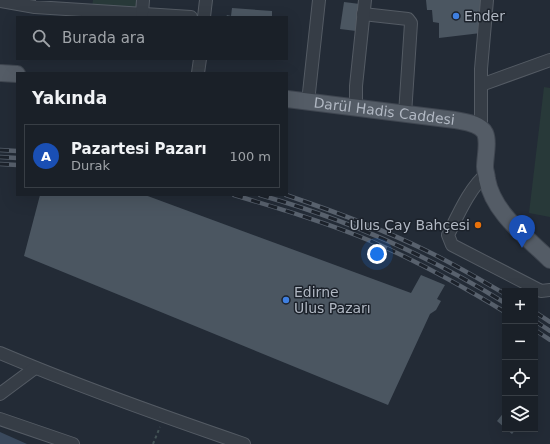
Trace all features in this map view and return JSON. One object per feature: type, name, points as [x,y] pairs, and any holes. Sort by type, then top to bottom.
[{"type":"main road","points":[[0,73],[16,74]]},
{"type":"main road","name":"Darül Hadis Caddesi","points":[[288,99],[471,123],[481,127]]},
{"type":"main road","points":[[481,127],[485,134],[486,174],[493,195],[500,208],[550,260]]},
{"type":"street","points":[[142,13],[143,0]]},
{"type":"street","points":[[204,16],[206,0]]},
{"type":"street","points":[[308,102],[319,0]]},
{"type":"street","points":[[356,108],[365,0]]},
{"type":"street","points":[[481,127],[481,85],[487,0]]},
{"type":"street","points":[[0,1],[89,5],[142,13],[179,16]]},
{"type":"street","points":[[363,14],[408,19],[411,23],[405,114]]},
{"type":"street","points":[[198,72],[200,60]]},
{"type":"street","points":[[481,85],[550,60]]},
{"type":"street","points":[[486,174],[479,179],[448,235],[452,245],[541,291],[550,290]]},
{"type":"street","points":[[0,353],[35,368],[164,417],[244,444]]},
{"type":"street","points":[[0,394],[35,368]]},
{"type":"street","points":[[0,419],[73,444]]},
{"type":"path","points":[[153,444],[164,417]]},
{"type":"shaded area","points":[[93,0],[141,0],[140,11],[92,7]]},
{"type":"shaded area","points":[[544,87],[550,88],[550,217],[529,213]]},
{"type":"water","points":[[0,432],[27,444],[0,444]]},
{"type":"building","name":"Ender","points":[[426,0],[480,0],[481,33],[439,38],[439,23],[433,22],[432,10],[427,10]]},
{"type":"building","points":[[344,2],[360,4],[356,31],[340,29]]},
{"type":"building","points":[[232,8],[272,11],[272,16],[231,16]]},
{"type":"building","name":"Edirne Ulus Pazarı","points":[[40,196],[148,196],[411,293],[421,275],[445,285],[437,299],[441,301],[436,310],[430,314],[388,405],[24,256]]},
{"type":"building","points":[[502,415],[502,425],[497,421]]},
{"type":"railway","points":[[0,150],[16,151]]},
{"type":"railway","points":[[0,157],[16,158]]},
{"type":"railway","points":[[0,164],[16,165]]},
{"type":"railway","points":[[237,196],[322,222],[373,242],[440,275],[502,310]]},
{"type":"railway","points":[[263,196],[324,215],[386,240],[447,270],[502,301]]},
{"type":"railway","points":[[288,196],[391,234],[445,260],[502,292]]},
{"type":"railway","points":[[538,314],[550,322]]},
{"type":"railway","points":[[538,323],[550,331]]},
{"type":"railway","points":[[538,332],[550,340]]},
{"type":"place","name":"Ender","points":[[456,16]]},
{"type":"place","name":"Ulus Çay Bahçesi","points":[[478,225]]},
{"type":"place","name":"Pazartesi Pazarı","points":[[522,248]]},
{"type":"place","name":"Edirne Ulus Pazarı","points":[[286,300]]}]
